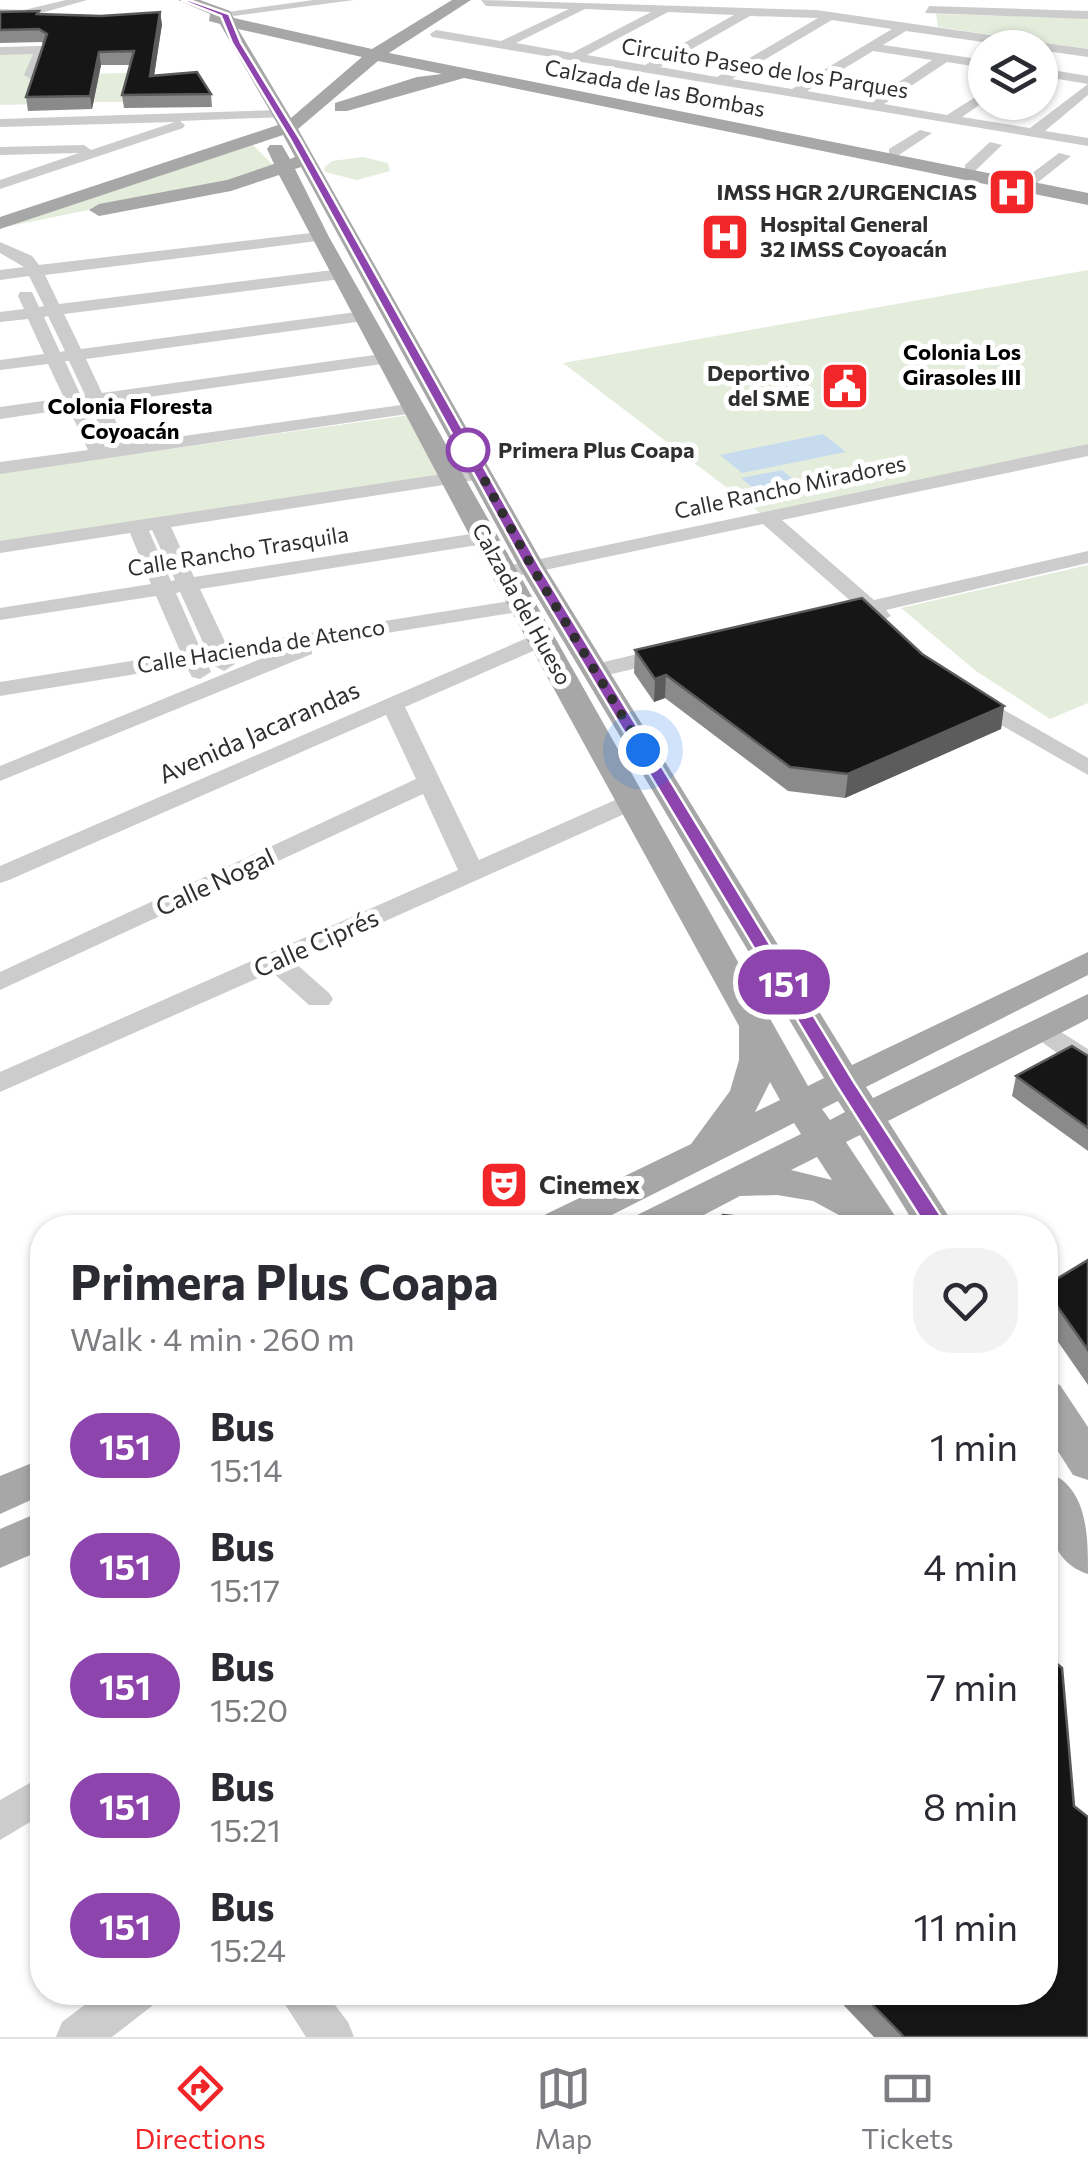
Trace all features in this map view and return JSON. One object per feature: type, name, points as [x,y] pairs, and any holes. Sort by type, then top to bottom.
[{"type":"main road","points":[[231,185],[279,133],[392,54],[455,1]]},
{"type":"main road","points":[[341,107],[392,54],[436,34],[488,1]]},
{"type":"main road","points":[[178,2],[225,17],[238,80]]},
{"type":"main road","name":"Calzada de las Bombas","points":[[225,17],[281,36],[392,54],[481,76],[1088,200]]},
{"type":"main road","name":"Calzada de las Bombas","points":[[225,17],[392,54],[1088,192]]},
{"type":"main road","name":"Calzada del Hueso","points":[[225,17],[279,133],[482,474],[532,567],[929,1215]]},
{"type":"main road","points":[[236,43],[254,37],[281,36]]},
{"type":"main road","points":[[0,223],[279,133],[341,107],[423,81],[481,76]]},
{"type":"main road","name":"Calzada del Hueso","points":[[246,98],[279,133],[298,198],[389,358],[484,538],[801,1105],[875,1215]]},
{"type":"main road","points":[[0,236],[48,220],[231,185],[269,187],[298,198]]},
{"type":"main road","points":[[578,1215],[1088,962]]},
{"type":"main road","points":[[670,1215],[1088,1005]]},
{"type":"main road","points":[[666,1171],[706,1146],[745,1100],[758,1063],[756,1025]]},
{"type":"main road","points":[[717,1191],[765,1182],[804,1185],[841,1197],[866,1215]]},
{"type":"main road","points":[[1058,1416],[1088,1463]]},
{"type":"main road","points":[[0,1496],[30,1482]]},
{"type":"main road","points":[[1058,1509],[1088,1556]]},
{"type":"main road","points":[[0,1550],[30,1535]]},
{"type":"street","points":[[35,0],[56,6]]},
{"type":"street","points":[[0,13],[24,14],[80,0]]},
{"type":"street","points":[[225,17],[262,0]]},
{"type":"street","points":[[225,17],[348,0]]},
{"type":"street","points":[[488,1],[830,16],[1088,53]]},
{"type":"street","points":[[926,29],[928,5],[1088,15]]},
{"type":"street","points":[[503,45],[586,6]]},
{"type":"street","points":[[574,57],[666,9]]},
{"type":"street","points":[[647,69],[748,12]]},
{"type":"street","points":[[719,81],[830,16]]},
{"type":"street","points":[[795,93],[904,26]]},
{"type":"street","name":"Circuito Paseo de los Parques","points":[[436,34],[1088,142]]},
{"type":"street","points":[[870,46],[968,62]]},
{"type":"street","points":[[0,51],[41,50],[30,75]]},
{"type":"street","points":[[1058,68],[1088,53]]},
{"type":"street","points":[[872,106],[944,58]]},
{"type":"street","points":[[1058,76],[1088,80]]},
{"type":"street","points":[[1033,132],[1088,88]]},
{"type":"street","points":[[950,119],[968,107]]},
{"type":"street","points":[[0,123],[224,117],[279,133]]},
{"type":"street","points":[[0,185],[172,130],[186,118]]},
{"type":"street","points":[[894,152],[925,133]]},
{"type":"street","points":[[970,168],[996,145]]},
{"type":"street","points":[[1,151],[116,148]]},
{"type":"street","points":[[1032,180],[1064,156]]},
{"type":"street","points":[[240,225],[254,244]]},
{"type":"street","points":[[200,231],[214,249]]},
{"type":"street","points":[[17,273],[319,236]]},
{"type":"street","points":[[0,248],[26,259],[17,273]]},
{"type":"street","points":[[0,258],[13,264],[99,454]]},
{"type":"street","points":[[17,273],[56,310],[121,450]]},
{"type":"street","points":[[0,317],[341,274]]},
{"type":"street","points":[[0,364],[364,316]]},
{"type":"street","points":[[0,413],[389,358]]},
{"type":"street","points":[[0,468],[415,408]]},
{"type":"street","name":"Calle Rancho Miradores","points":[[503,572],[1088,450]]},
{"type":"street","points":[[0,548],[482,474]]},
{"type":"street","points":[[768,518],[898,632]]},
{"type":"street","points":[[148,525],[175,586],[232,679]]},
{"type":"street","name":"Calle Rancho Trasquila","points":[[0,614],[484,538]]},
{"type":"street","points":[[816,620],[1088,557]]},
{"type":"street","points":[[175,586],[193,656],[207,688]]},
{"type":"street","name":"Calle Hacienda de Atenco","points":[[0,690],[523,605]]},
{"type":"street","points":[[0,774],[347,632]]},
{"type":"street","name":"Avenida Jacarandas","points":[[0,876],[541,639]]},
{"type":"street","points":[[596,670],[687,650]]},
{"type":"street","points":[[954,683],[968,696],[1088,768]]},
{"type":"street","points":[[392,704],[472,874]]},
{"type":"street","name":"Calle Nogal","points":[[0,982],[429,782]]},
{"type":"street","name":"Calle Ciprés","points":[[0,1083],[632,802]]},
{"type":"street","points":[[276,960],[319,999]]},
{"type":"street","points":[[1042,1029],[1088,1062]]},
{"type":"street","points":[[0,1822],[30,1802]]},
{"type":"street","points":[[77,2037],[120,2005]]},
{"type":"street","points":[[308,2005],[333,2037]]},
{"type":"green space","points":[[936,14],[1088,18],[1088,49],[1058,45],[1058,30],[968,31],[938,27]]},
{"type":"green space","points":[[34,52],[27,75],[130,73],[126,102],[93,102],[94,99],[81,103],[0,105],[0,53]]},
{"type":"green space","points":[[252,144],[273,165],[231,181],[0,228]]},
{"type":"green space","points":[[363,157],[388,163],[390,171],[357,180],[325,172],[332,161]]},
{"type":"green space","points":[[1088,270],[1088,448],[764,516],[563,363]]},
{"type":"green space","points":[[410,415],[441,479],[0,545],[0,473]]},
{"type":"green space","points":[[1088,565],[1088,703],[1050,719],[976,671],[901,608]]},
{"type":"water","points":[[823,434],[846,452],[742,473],[720,455]]},
{"type":"water","points":[[782,470],[805,488],[764,497],[741,478]]},
{"type":"building","points":[[39,11],[37,14],[101,16],[160,12],[150,76],[197,72],[211,94],[122,95],[134,51],[99,52],[90,96],[26,97],[47,34],[39,29],[0,30],[0,12]]},
{"type":"building","points":[[862,598],[922,654],[1004,706],[848,774],[790,767],[666,675],[655,679],[635,650]]},
{"type":"building","points":[[1072,1046],[1088,1056],[1088,1128],[1016,1076]]},
{"type":"building","points":[[1088,1260],[1088,1350],[1058,1307],[1058,1278]]},
{"type":"building","points":[[1058,1665],[1062,1668],[1074,1806],[1088,1817],[1088,2037],[904,2037],[873,2005],[1058,2005]]},
{"type":"bus line","name":"151","points":[[186,0],[224,14],[236,43],[295,139],[532,567],[929,1215]]},
{"type":"place","name":"IMSS HGR 2/URGENCIAS","points":[[1012,192]]},
{"type":"place","name":"Hospital General 32 IMSS Coyoacán","points":[[725,237]]},
{"type":"place","name":"Deportivo del SME","points":[[845,386]]},
{"type":"place","name":"Primera Plus Coapa","points":[[468,450]]},
{"type":"place","name":"Cinemex","points":[[504,1185]]},
{"type":"district","name":"Colonia Los Girasoles III","points":[[962,365]]},
{"type":"district","name":"Colonia Floresta Coyoacán","points":[[130,418]]},
{"type":"route","points":[[468,450],[532,567],[643,750]]}]
